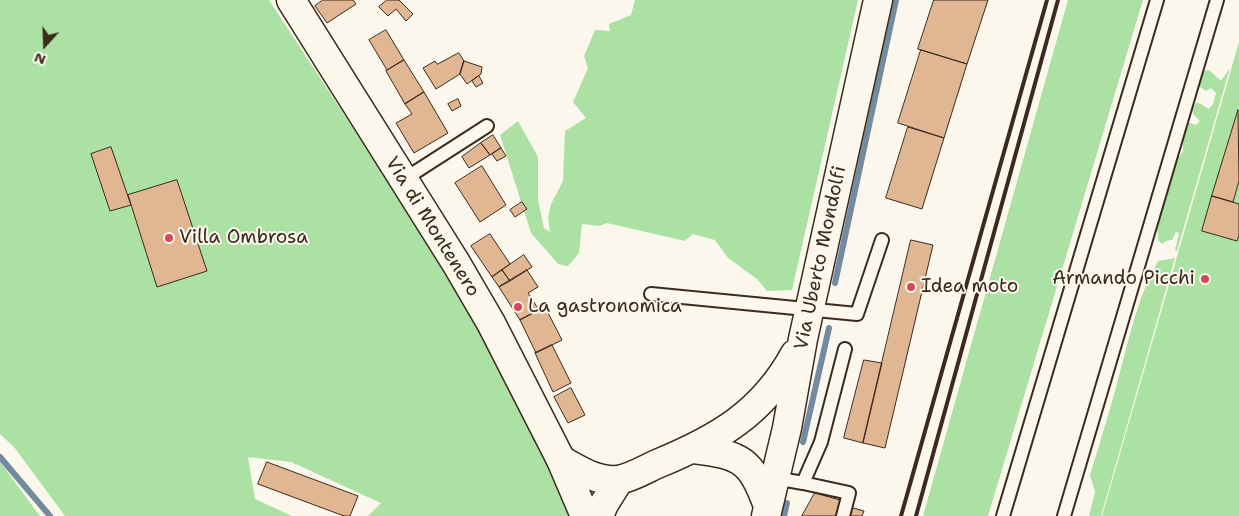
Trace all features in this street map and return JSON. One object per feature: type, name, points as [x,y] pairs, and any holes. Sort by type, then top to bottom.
[{"type":"main road","name":"Via di Montenero","points":[[291,0],[456,263],[491,323],[561,460],[584,516]]},
{"type":"main road","name":"Via Uberto Mondolfi","points":[[767,511],[787,428],[803,340],[878,0]]},
{"type":"main road","points":[[561,460],[596,478],[619,480],[694,449],[738,422],[763,401],[778,382],[803,340]]},
{"type":"main road","points":[[694,449],[733,456],[743,463],[759,482],[767,511]]},
{"type":"main road","points":[[599,516],[619,480]]},
{"type":"lane","points":[[1003,516],[1157,0]]},
{"type":"lane","points":[[1064,516],[1217,0]]},
{"type":"lane","points":[[403,180],[488,126]]},
{"type":"lane","points":[[651,294],[857,314],[882,240]]},
{"type":"lane","points":[[803,483],[822,442],[845,349]]},
{"type":"lane","points":[[775,478],[849,493],[843,516]]},
{"type":"green space","points":[[0,0],[269,0],[448,273],[516,393],[571,516],[368,516],[381,503],[291,462],[248,457],[255,499],[292,516],[65,516],[14,447],[0,434]]},
{"type":"green space","points":[[635,0],[858,0],[792,290],[767,291],[757,279],[728,258],[715,240],[693,234],[685,241],[607,223],[599,226],[582,224],[579,253],[568,266],[558,264],[531,233],[500,135],[518,121],[538,157],[538,200],[544,228],[550,232],[548,218],[551,204],[563,181],[565,131],[586,118],[573,102],[588,68],[584,56],[595,30],[610,31],[609,24],[631,15]]},
{"type":"green space","points":[[1068,0],[1143,0],[988,516],[923,516]]},
{"type":"green space","name":"Armando Picchi","points":[[1239,42],[1239,516],[1102,516]]},
{"type":"green space","points":[[1230,68],[1177,251],[1175,250],[1179,233],[1176,232],[1172,240],[1162,244],[1158,240],[1157,222],[1173,166],[1183,151],[1184,121],[1196,125],[1200,121],[1193,114],[1192,109],[1197,102],[1209,109],[1213,104],[1216,93],[1211,88],[1206,91],[1199,86],[1191,75],[1196,69],[1209,70],[1221,81]]},
{"type":"green space","points":[[1175,258],[1101,516],[1089,516],[1095,492],[1090,475],[1141,300],[1158,261]]},
{"type":"green space","points":[[0,462],[40,516],[0,516]]},
{"type":"building","points":[[323,0],[353,0],[356,4],[327,23],[315,6]]},
{"type":"building","points":[[387,0],[399,0],[413,14],[406,21],[396,9],[388,16],[379,7]]},
{"type":"building","points":[[934,0],[988,0],[967,64],[918,49]]},
{"type":"building","points":[[386,30],[404,60],[387,70],[369,40]]},
{"type":"building","points":[[921,50],[967,64],[944,138],[898,123]]},
{"type":"building","points":[[459,53],[464,61],[460,74],[436,89],[423,68],[435,61],[437,64]]},
{"type":"building","points":[[404,60],[424,92],[405,104],[386,71]]},
{"type":"building","points":[[464,61],[482,67],[481,74],[467,84],[460,74]]},
{"type":"building","points":[[479,76],[483,83],[476,87],[472,81]]},
{"type":"building","points":[[424,92],[448,133],[414,153],[396,123],[412,114],[405,104]]},
{"type":"building","points":[[458,99],[461,106],[452,111],[448,104]]},
{"type":"building","points":[[1238,110],[1239,181],[1233,202],[1212,196]]},
{"type":"building","points":[[908,127],[944,138],[922,209],[886,198]]},
{"type":"building","points":[[493,135],[501,148],[490,155],[481,143]]},
{"type":"building","points":[[481,143],[490,155],[469,168],[462,157]]},
{"type":"building","points":[[111,147],[131,205],[110,211],[91,154]]},
{"type":"building","points":[[501,148],[506,156],[497,161],[492,154]]},
{"type":"building","points":[[482,166],[506,205],[480,222],[455,183]]},
{"type":"building","name":"Villa Ombrosa","points":[[177,180],[207,271],[157,287],[128,195]]},
{"type":"building","points":[[1212,196],[1239,204],[1239,236],[1237,241],[1202,231]]},
{"type":"building","points":[[522,202],[527,209],[515,217],[510,210]]},
{"type":"building","points":[[490,234],[510,264],[492,277],[471,246]]},
{"type":"building","points":[[911,240],[933,245],[885,448],[863,443]]},
{"type":"building","points":[[524,255],[532,267],[510,281],[502,270]]},
{"type":"building","points":[[502,270],[510,281],[499,287],[492,277]]},
{"type":"building","points":[[527,270],[538,287],[528,293],[539,310],[520,320],[499,287]]},
{"type":"building","points":[[545,307],[562,340],[536,353],[520,320]]},
{"type":"building","points":[[552,345],[571,383],[553,392],[535,353]]},
{"type":"building","points":[[864,360],[882,363],[863,443],[844,438]]},
{"type":"building","points":[[571,388],[585,415],[568,423],[554,397]]},
{"type":"building","points":[[267,462],[358,496],[350,516],[344,516],[258,484]]},
{"type":"building","points":[[815,493],[840,500],[836,516],[802,516]]},
{"type":"building","points":[[850,507],[864,511],[862,516],[847,516]]},
{"type":"waterway","points":[[835,283],[896,0]]},
{"type":"waterway","points":[[803,442],[829,328]]},
{"type":"waterway","points":[[0,457],[50,516]]},
{"type":"waterway","points":[[784,516],[787,503]]},
{"type":"railway","points":[[901,516],[1047,0]]},
{"type":"railway","points":[[916,516],[1058,0]]},
{"type":"place","name":"Villa Ombrosa","points":[[169,238]]},
{"type":"place","name":"Armando Picchi","points":[[1205,279]]},
{"type":"place","name":"Idea moto","points":[[911,287]]},
{"type":"place","name":"La gastronomica","points":[[518,307]]}]
